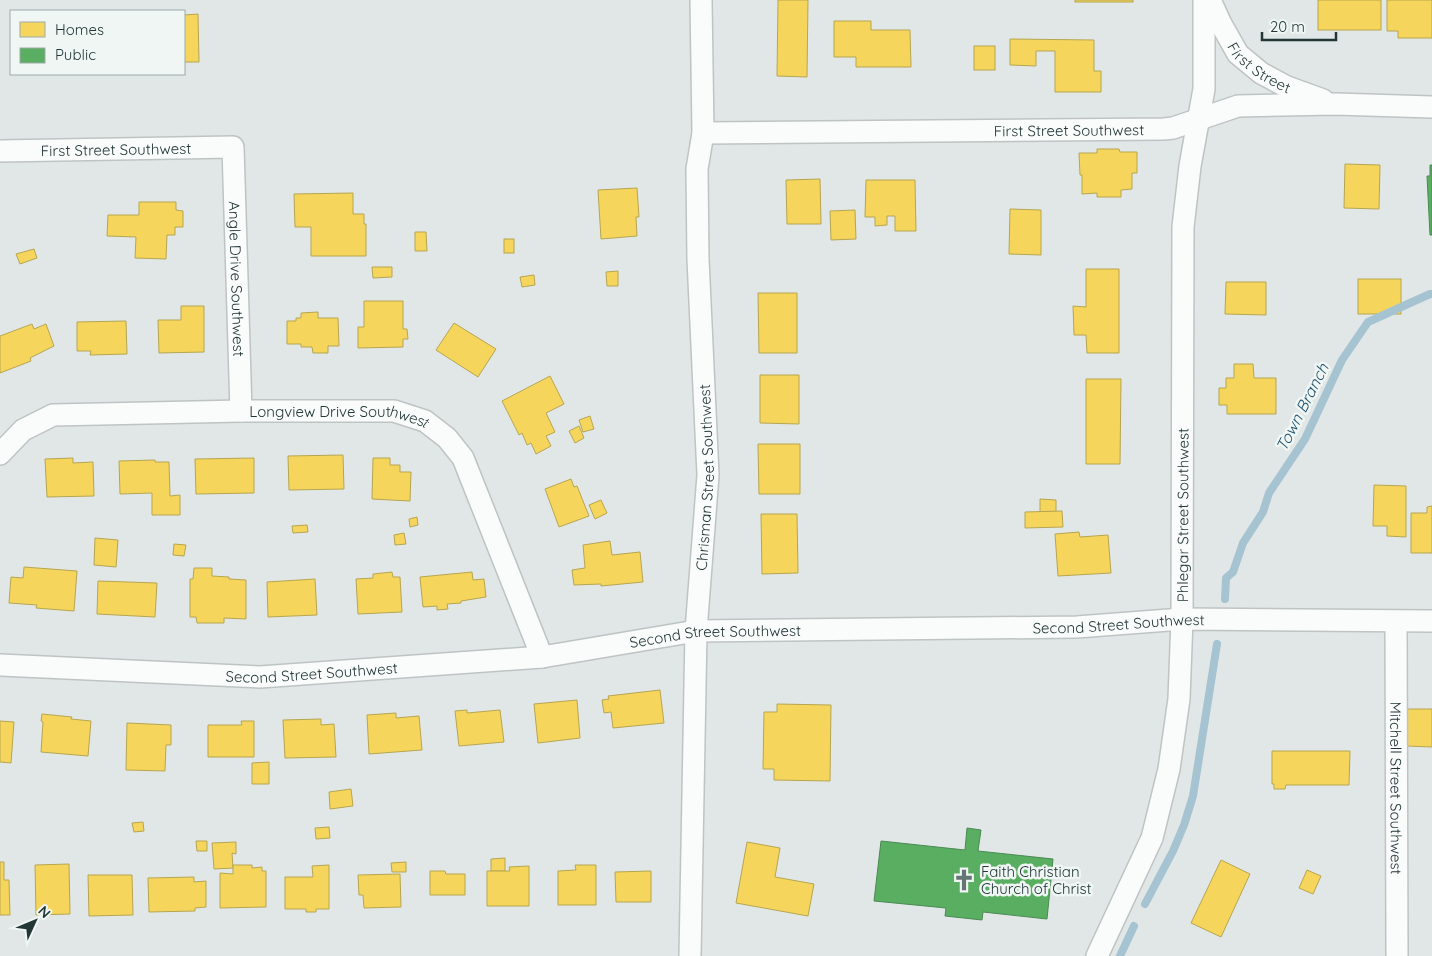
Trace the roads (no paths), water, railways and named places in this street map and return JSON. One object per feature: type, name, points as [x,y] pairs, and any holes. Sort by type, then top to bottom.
[{"type":"street","name":"Chrisman Street Southwest","points":[[690,956],[696,631],[708,475],[698,259],[697,169],[703,133],[701,0]]},
{"type":"street","name":"Phlegar Street Southwest","points":[[1097,956],[1152,838],[1169,769],[1179,699],[1182,619],[1183,227],[1190,166],[1204,89],[1204,0]]},
{"type":"street","name":"First Street","points":[[1210,0],[1238,54],[1261,73],[1287,87],[1335,104]]},
{"type":"street","name":"First Street Southwest","points":[[703,133],[1164,129],[1173,128],[1238,106],[1335,104],[1432,107]]},
{"type":"street","name":"First Street Southwest","points":[[0,151],[233,147]]},
{"type":"street","name":"Angle Drive Southwest","points":[[233,147],[241,411]]},
{"type":"street","name":"Longview Drive Southwest","points":[[0,454],[23,430],[53,415],[394,410],[425,421],[447,438],[462,458],[542,657]]},
{"type":"street","name":"Second Street Southwest","points":[[0,665],[260,677],[542,657],[696,631],[1077,627],[1182,619],[1432,621]]},
{"type":"street","name":"Mitchell Street Southwest","points":[[1396,622],[1397,956]]},
{"type":"waterway","name":"Town Branch","points":[[1225,599],[1226,578],[1233,572],[1243,543],[1263,512],[1269,493],[1305,439],[1342,360],[1368,322],[1432,294]]},
{"type":"waterway","name":"Town Branch","points":[[1145,904],[1173,851],[1193,796],[1217,644]]},
{"type":"waterway","name":"Town Branch","points":[[1120,956],[1134,926]]},
{"type":"place","name":"Faith Christian Church of Christ","points":[[964,880]]}]
